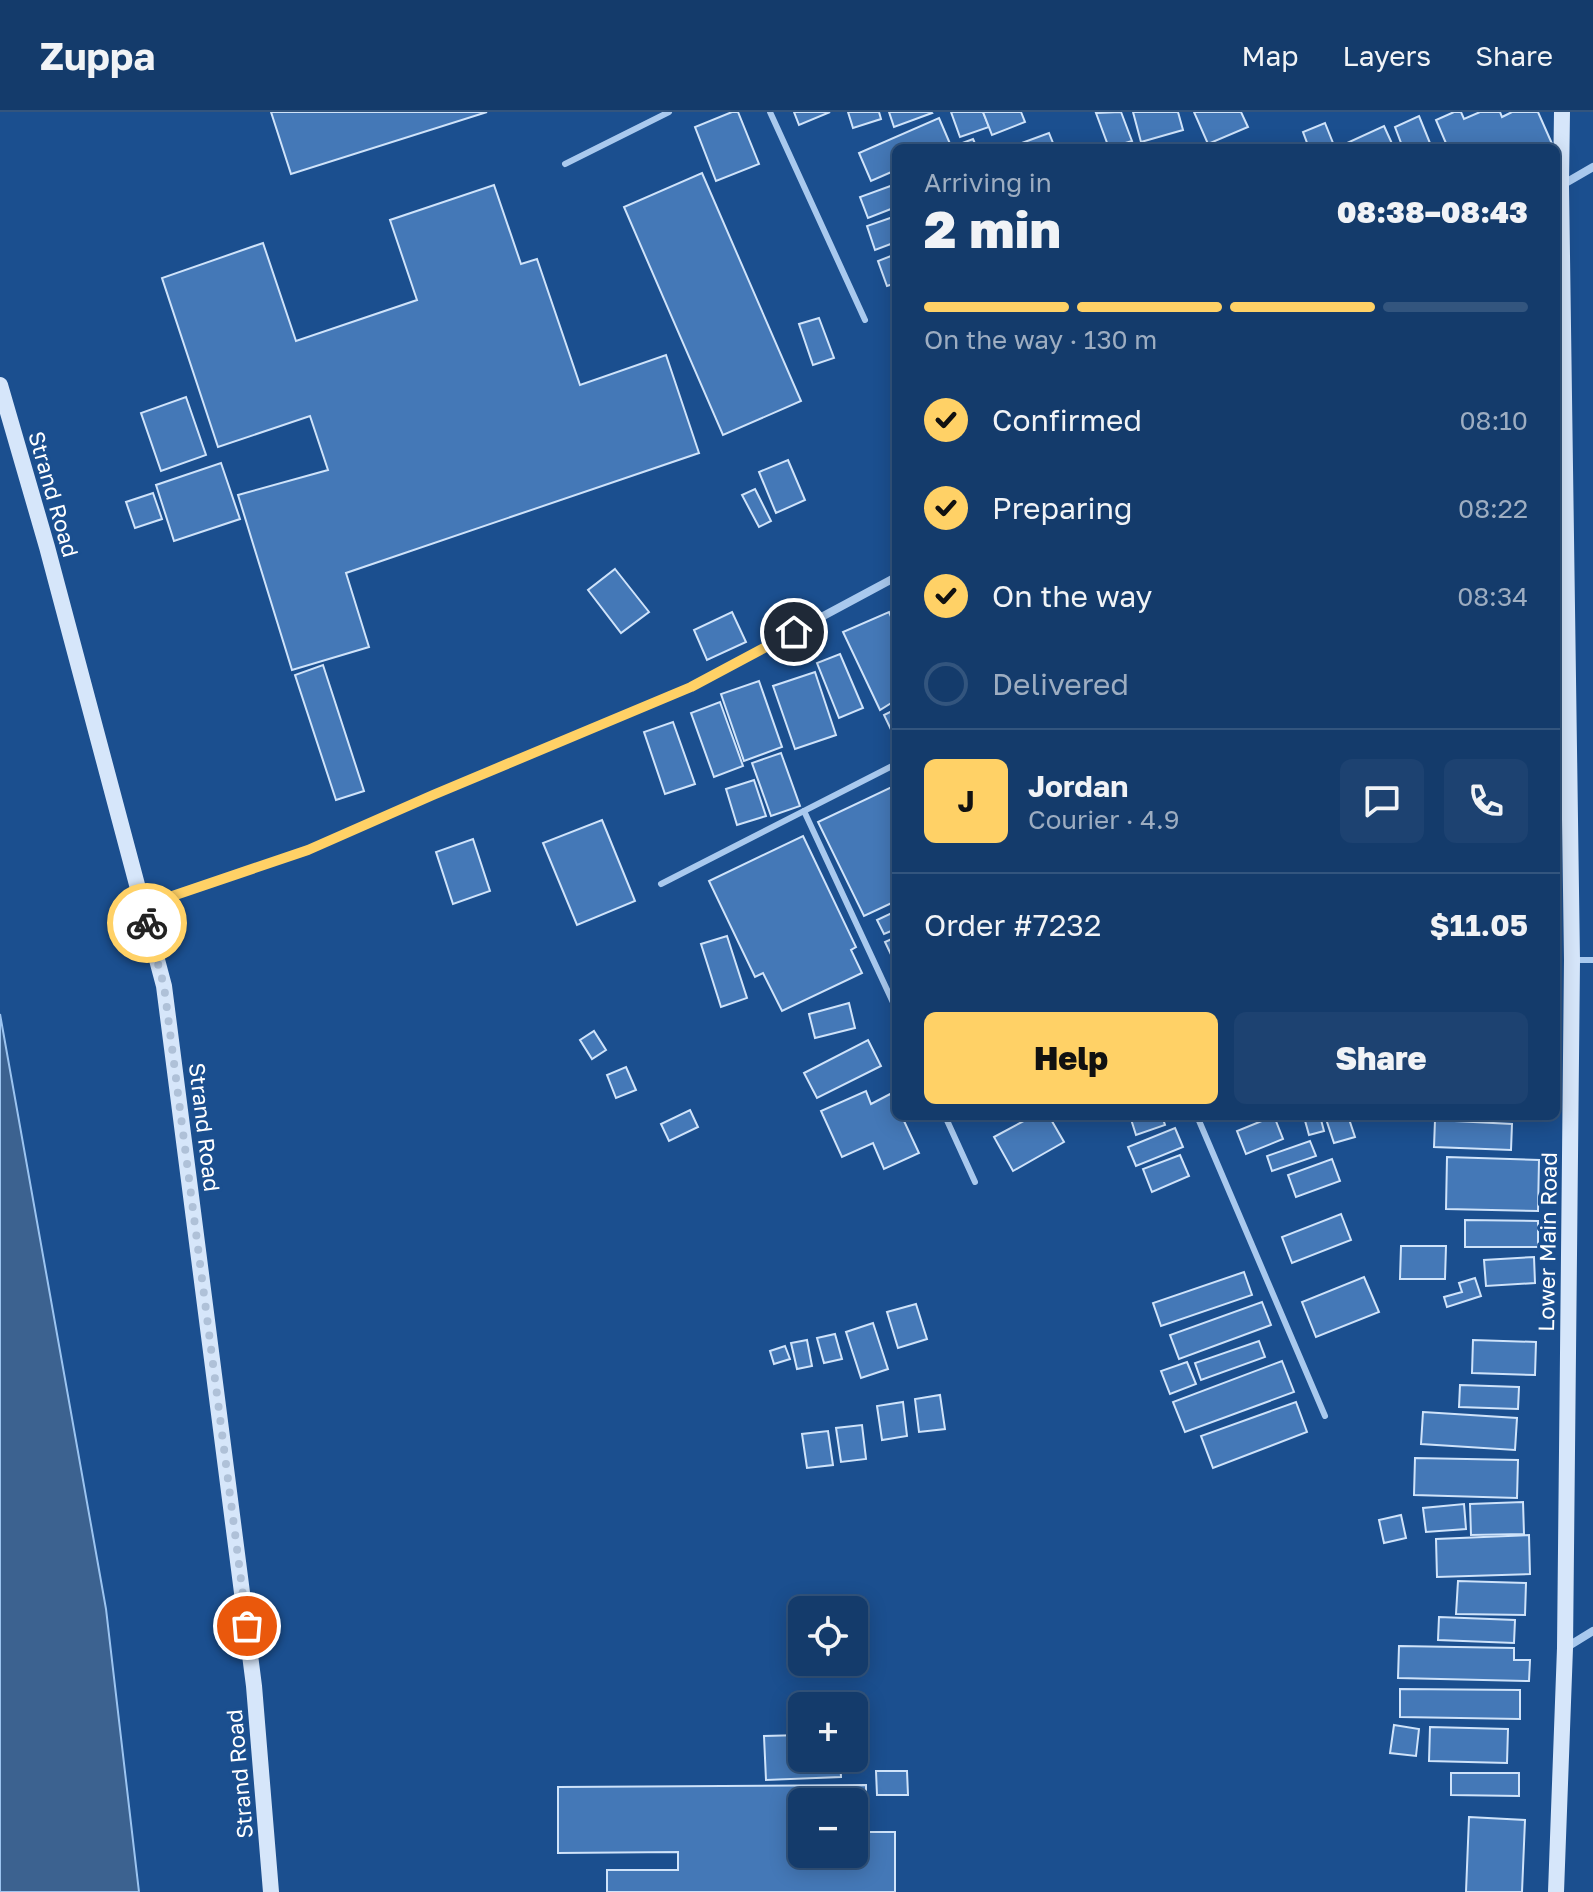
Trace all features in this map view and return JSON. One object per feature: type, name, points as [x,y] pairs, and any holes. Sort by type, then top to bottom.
[{"type":"main road","name":"Lower Main Road","points":[[1560,150],[1562,112]]},
{"type":"main road","name":"Lower Main Road","points":[[1556,1892],[1565,1648],[1572,960],[1560,297]]},
{"type":"main road","name":"Strand Road","points":[[0,385],[47,547],[164,986],[254,1686],[271,1892]]},
{"type":"street","points":[[1560,186],[1593,167]]},
{"type":"street","points":[[143,906],[308,850],[691,687],[892,579]]},
{"type":"street","points":[[1565,1648],[1593,1631]]},
{"type":"lane","points":[[565,164],[669,112]]},
{"type":"lane","points":[[770,112],[865,320]]},
{"type":"lane","points":[[661,884],[892,766]]},
{"type":"lane","points":[[804,811],[892,1000]]},
{"type":"lane","points":[[1572,960],[1593,960]]},
{"type":"lane","points":[[947,1120],[975,1182]]},
{"type":"lane","points":[[1199,1120],[1325,1416]]},
{"type":"water","points":[[0,1014],[106,1609],[139,1892],[0,1892]]},
{"type":"building","points":[[271,112],[487,112],[291,174]]},
{"type":"building","points":[[738,112],[759,164],[716,181],[695,127]]},
{"type":"building","points":[[794,112],[830,112],[799,125]]},
{"type":"building","points":[[848,112],[879,112],[881,119],[853,128]]},
{"type":"building","points":[[889,112],[931,112],[932,113],[894,127]]},
{"type":"building","points":[[951,112],[983,112],[989,127],[960,137]]},
{"type":"building","points":[[983,112],[1021,112],[1025,122],[992,135]]},
{"type":"building","points":[[1121,112],[1132,141],[1108,144],[1096,113]]},
{"type":"building","points":[[1133,112],[1178,112],[1183,130],[1141,142]]},
{"type":"building","points":[[1194,112],[1241,112],[1248,127],[1208,144]]},
{"type":"building","points":[[1454,112],[1461,112],[1464,119],[1480,112],[1500,112],[1502,117],[1512,112],[1538,112],[1552,144],[1446,144],[1436,120]]},
{"type":"building","points":[[1419,116],[1430,144],[1401,144],[1395,127]]},
{"type":"building","points":[[939,118],[950,144],[892,144],[892,172],[871,181],[859,153]]},
{"type":"building","points":[[1325,123],[1333,144],[1308,144],[1303,132]]},
{"type":"building","points":[[1384,126],[1392,144],[1347,144]]},
{"type":"building","points":[[1049,133],[1053,144],[1019,144]]},
{"type":"building","points":[[702,173],[801,401],[723,435],[624,207]]},
{"type":"building","points":[[494,185],[521,264],[537,259],[580,385],[666,355],[699,453],[346,573],[369,647],[292,670],[238,495],[328,470],[310,416],[218,447],[162,278],[263,243],[296,341],[417,300],[390,220]]},
{"type":"building","points":[[892,185],[892,209],[868,218],[860,197]]},
{"type":"building","points":[[892,217],[892,244],[875,250],[867,226]]},
{"type":"building","points":[[892,256],[892,284],[887,286],[878,261]]},
{"type":"building","points":[[819,318],[834,358],[813,365],[799,324]]},
{"type":"building","points":[[186,397],[206,455],[161,471],[141,413]]},
{"type":"building","points":[[788,460],[805,500],[776,513],[759,472]]},
{"type":"building","points":[[221,463],[240,519],[174,541],[156,485]]},
{"type":"building","points":[[755,489],[771,521],[759,527],[742,495]]},
{"type":"building","points":[[153,493],[162,519],[135,528],[126,502]]},
{"type":"building","points":[[615,569],[649,612],[621,633],[588,590]]},
{"type":"building","points":[[732,612],[746,642],[707,660],[694,630]]},
{"type":"building","points":[[889,612],[892,619],[892,702],[880,710],[843,632]]},
{"type":"building","points":[[840,654],[863,708],[839,718],[817,663]]},
{"type":"building","points":[[323,665],[364,791],[336,800],[295,675]]},
{"type":"building","points":[[815,672],[836,735],[795,749],[773,686]]},
{"type":"building","points":[[759,681],[782,747],[744,761],[721,694]]},
{"type":"building","points":[[720,702],[743,766],[714,777],[691,713]]},
{"type":"building","points":[[892,711],[892,732],[884,715]]},
{"type":"building","points":[[673,722],[695,784],[665,794],[644,732]]},
{"type":"building","points":[[781,753],[800,806],[771,816],[752,763]]},
{"type":"building","points":[[754,780],[766,816],[737,825],[726,789]]},
{"type":"building","points":[[892,787],[892,903],[864,916],[818,822]]},
{"type":"building","points":[[602,820],[635,901],[577,925],[543,843]]},
{"type":"building","points":[[803,836],[856,947],[851,950],[862,973],[782,1011],[763,973],[755,977],[709,881]]},
{"type":"building","points":[[473,839],[490,891],[453,904],[436,852]]},
{"type":"building","points":[[892,913],[892,931],[884,934],[877,920]]},
{"type":"building","points":[[727,936],[747,998],[721,1007],[701,944]]},
{"type":"building","points":[[892,939],[892,957],[885,942]]},
{"type":"building","points":[[849,1003],[855,1028],[815,1038],[809,1014]]},
{"type":"building","points":[[594,1031],[606,1050],[592,1059],[580,1040]]},
{"type":"building","points":[[868,1040],[881,1066],[817,1098],[804,1073]]},
{"type":"building","points":[[626,1067],[636,1090],[616,1098],[607,1075]]},
{"type":"building","points":[[866,1091],[871,1104],[892,1093],[892,1120],[906,1120],[919,1153],[884,1169],[873,1143],[842,1157],[821,1111]]},
{"type":"building","points":[[690,1110],[698,1127],[669,1141],[661,1124]]},
{"type":"building","points":[[1026,1120],[1051,1120],[1064,1142],[1013,1171],[994,1137]]},
{"type":"building","points":[[1131,1120],[1163,1120],[1165,1125],[1136,1135]]},
{"type":"building","points":[[1264,1120],[1276,1120],[1283,1139],[1246,1154],[1237,1131]]},
{"type":"building","points":[[1305,1120],[1321,1120],[1324,1131],[1309,1135]]},
{"type":"building","points":[[1326,1120],[1349,1120],[1355,1137],[1334,1143]]},
{"type":"building","points":[[1435,1120],[1512,1124],[1511,1150],[1434,1147]]},
{"type":"building","points":[[1175,1128],[1183,1147],[1136,1166],[1128,1147]]},
{"type":"building","points":[[1310,1141],[1316,1156],[1272,1171],[1267,1156]]},
{"type":"building","points":[[1180,1155],[1189,1176],[1152,1192],[1143,1169]]},
{"type":"building","points":[[1447,1157],[1539,1160],[1538,1211],[1446,1209]]},
{"type":"building","points":[[1332,1159],[1340,1181],[1296,1197],[1288,1175]]},
{"type":"building","points":[[1341,1214],[1351,1240],[1292,1263],[1282,1237]]},
{"type":"building","points":[[1465,1220],[1538,1221],[1538,1247],[1465,1247]]},
{"type":"building","points":[[1401,1246],[1446,1246],[1445,1279],[1400,1279]]},
{"type":"building","points":[[1534,1257],[1535,1283],[1486,1286],[1484,1260]]},
{"type":"building","points":[[1244,1272],[1252,1295],[1161,1326],[1153,1303]]},
{"type":"building","points":[[1364,1277],[1379,1312],[1316,1337],[1302,1302]]},
{"type":"building","points":[[1475,1278],[1481,1296],[1447,1307],[1444,1297],[1462,1292],[1459,1283]]},
{"type":"building","points":[[1262,1302],[1271,1325],[1179,1359],[1170,1335]]},
{"type":"building","points":[[916,1304],[927,1339],[898,1348],[887,1312]]},
{"type":"building","points":[[873,1323],[888,1369],[861,1378],[846,1332]]},
{"type":"building","points":[[835,1334],[842,1359],[824,1363],[817,1338]]},
{"type":"building","points":[[807,1340],[812,1366],[797,1369],[791,1343]]},
{"type":"building","points":[[1473,1340],[1536,1342],[1535,1375],[1472,1373]]},
{"type":"building","points":[[1259,1341],[1265,1357],[1201,1380],[1195,1363]]},
{"type":"building","points":[[785,1346],[790,1359],[774,1364],[770,1351]]},
{"type":"building","points":[[1282,1361],[1294,1392],[1185,1432],[1173,1402]]},
{"type":"building","points":[[1187,1362],[1196,1384],[1170,1394],[1161,1371]]},
{"type":"building","points":[[1460,1385],[1519,1387],[1518,1409],[1459,1407]]},
{"type":"building","points":[[940,1395],[945,1429],[919,1432],[915,1399]]},
{"type":"building","points":[[903,1402],[907,1436],[882,1440],[877,1406]]},
{"type":"building","points":[[1296,1402],[1307,1432],[1213,1468],[1201,1436]]},
{"type":"building","points":[[1423,1412],[1517,1418],[1515,1450],[1421,1444]]},
{"type":"building","points":[[862,1425],[866,1459],[841,1462],[836,1428]]},
{"type":"building","points":[[828,1431],[833,1465],[807,1468],[802,1434]]},
{"type":"building","points":[[1415,1458],[1518,1460],[1517,1498],[1414,1495]]},
{"type":"building","points":[[1523,1502],[1524,1534],[1471,1535],[1470,1504]]},
{"type":"building","points":[[1464,1504],[1466,1529],[1426,1532],[1423,1508]]},
{"type":"building","points":[[1401,1515],[1406,1538],[1384,1543],[1379,1520]]},
{"type":"building","points":[[1529,1535],[1530,1574],[1437,1577],[1436,1539]]},
{"type":"building","points":[[1458,1581],[1526,1583],[1525,1615],[1456,1614]]},
{"type":"building","points":[[1439,1617],[1515,1620],[1514,1643],[1438,1640]]},
{"type":"building","points":[[1399,1646],[1514,1648],[1514,1660],[1530,1660],[1529,1681],[1398,1678]]},
{"type":"building","points":[[1400,1689],[1520,1690],[1520,1719],[1400,1717]]},
{"type":"building","points":[[1394,1725],[1419,1729],[1416,1756],[1390,1753]]},
{"type":"building","points":[[1430,1727],[1508,1729],[1507,1763],[1429,1761]]},
{"type":"building","points":[[788,1735],[788,1772],[841,1772],[841,1777],[766,1780],[764,1736]]},
{"type":"building","points":[[876,1771],[907,1771],[908,1795],[877,1795]]},
{"type":"building","points":[[1451,1773],[1519,1773],[1519,1796],[1451,1795]]},
{"type":"building","points":[[866,1785],[866,1788],[788,1788],[788,1868],[868,1868],[868,1832],[895,1832],[895,1892],[607,1892],[607,1870],[678,1870],[678,1852],[558,1853],[558,1787]]},
{"type":"building","points":[[1469,1817],[1525,1820],[1522,1892],[1466,1892]]},
{"type":"way so far","points":[[147,923],[164,986],[247,1626]]},
{"type":"route","points":[[147,923],[143,906],[308,850],[691,687],[794,632]]}]
